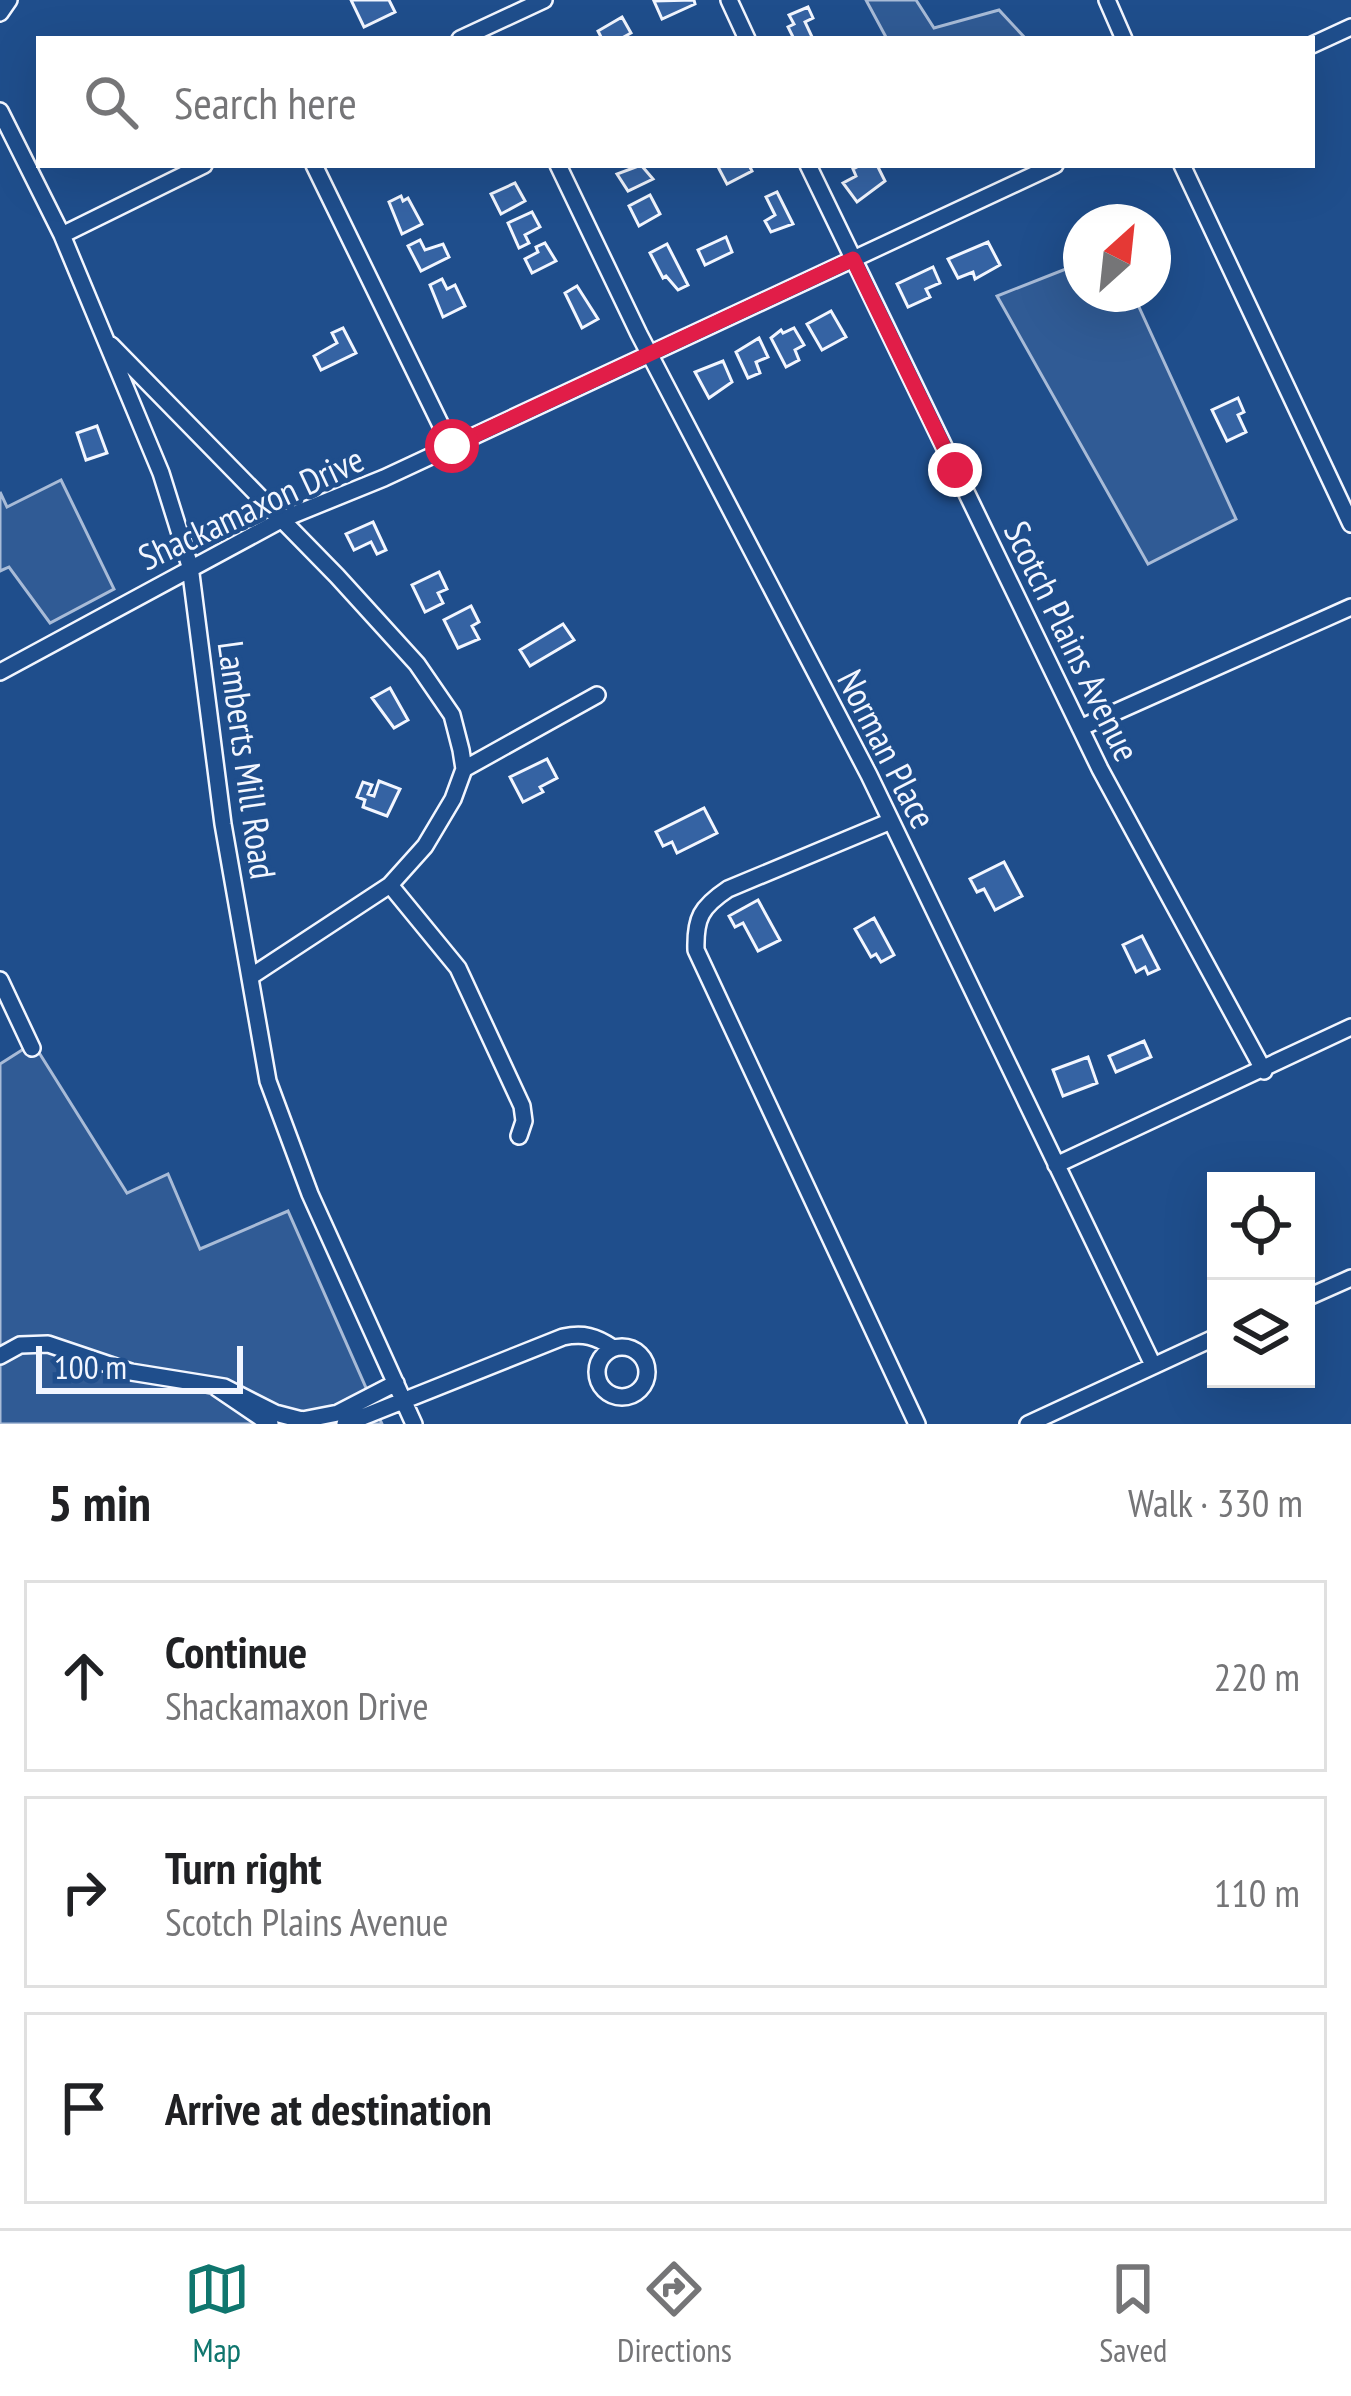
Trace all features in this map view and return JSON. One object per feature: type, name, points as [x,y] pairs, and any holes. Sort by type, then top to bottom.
[{"type":"street","points":[[0,13],[9,0]]},
{"type":"street","points":[[494,31],[544,0]]},
{"type":"street","points":[[729,0],[746,36]]},
{"type":"street","points":[[1107,0],[1123,36]]},
{"type":"street","points":[[1315,44],[1351,27]]},
{"type":"street","name":"Lamberts Mill Road","points":[[0,111],[62,236],[161,472],[190,566],[223,824],[273,1094],[310,1194],[414,1424]]},
{"type":"street","points":[[62,236],[198,168]]},
{"type":"street","points":[[315,168],[452,446]]},
{"type":"street","name":"Norman Place","points":[[559,168],[649,354],[891,821],[1153,1365]]},
{"type":"street","name":"Scotch Plains Avenue","points":[[809,168],[1080,728],[1264,1071]]},
{"type":"street","name":"Shackamaxon Drive","points":[[0,672],[283,519],[452,446],[1048,168]]},
{"type":"street","points":[[1182,168],[1351,524]]},
{"type":"street","points":[[105,339],[283,519],[417,664],[452,715],[464,769],[453,800],[425,846],[390,885],[250,977]]},
{"type":"street","points":[[1080,728],[1351,607]]},
{"type":"street","points":[[464,769],[596,695]]},
{"type":"street","points":[[891,821],[728,889],[706,904],[695,922],[697,950],[917,1424]]},
{"type":"street","points":[[390,885],[458,968],[522,1106],[520,1136]]},
{"type":"street","points":[[0,980],[32,1048]]},
{"type":"street","points":[[1056,1165],[1351,1027]]},
{"type":"street","points":[[1315,1294],[1351,1278]]},
{"type":"street","points":[[0,1356],[20,1345],[48,1344],[131,1372],[210,1382],[240,1392],[275,1413],[302,1420],[338,1413],[563,1337],[580,1334],[613,1348]]},
{"type":"street","points":[[1028,1424],[1207,1341]]},
{"type":"street","points":[[210,1382],[270,1424]]},
{"type":"street","points":[[345,1424],[399,1390]]},
{"type":"shaded area","points":[[866,0],[916,0],[934,28],[999,10],[1023,36],[885,36]]},
{"type":"shaded area","points":[[1063,270],[1063,312],[1141,312],[1236,519],[1148,564],[997,296]]},
{"type":"shaded area","points":[[61,480],[114,589],[50,623],[9,567],[0,571],[0,492],[7,507]]},
{"type":"shaded area","points":[[33,1043],[127,1193],[168,1174],[200,1249],[288,1211],[382,1424],[0,1424],[0,1064]]},
{"type":"building","points":[[351,0],[389,0],[395,12],[364,27]]},
{"type":"building","points":[[694,0],[695,4],[662,19],[654,1]]},
{"type":"building","points":[[808,7],[813,18],[805,22],[812,36],[792,36],[789,15]]},
{"type":"building","points":[[622,17],[631,33],[600,36],[598,31]]},
{"type":"building","points":[[644,168],[653,179],[628,191],[617,174]]},
{"type":"building","points":[[719,168],[750,168],[752,171],[727,184]]},
{"type":"building","points":[[878,168],[885,181],[857,202],[843,183],[856,176],[853,169]]},
{"type":"building","points":[[515,183],[525,201],[501,214],[491,194]]},
{"type":"building","points":[[777,192],[793,224],[771,232],[765,221],[775,215],[766,197]]},
{"type":"building","points":[[650,195],[660,214],[639,226],[629,206]]},
{"type":"building","points":[[401,196],[403,201],[408,198],[422,224],[402,234],[389,202]]},
{"type":"building","points":[[532,212],[540,227],[525,235],[529,243],[519,248],[508,223]]},
{"type":"building","points":[[726,237],[732,252],[705,265],[698,250]]},
{"type":"building","points":[[420,240],[425,250],[443,244],[449,257],[421,271],[408,246]]},
{"type":"building","points":[[988,242],[1000,265],[975,279],[973,272],[958,278],[948,259]]},
{"type":"building","points":[[545,243],[556,261],[532,273],[525,259]]},
{"type":"building","points":[[667,244],[688,285],[678,290],[663,278],[650,253]]},
{"type":"building","points":[[933,267],[940,283],[926,289],[930,297],[908,307],[897,284]]},
{"type":"building","points":[[442,279],[447,289],[455,285],[465,306],[443,317],[430,285]]},
{"type":"building","points":[[577,286],[598,319],[582,328],[565,293]]},
{"type":"building","points":[[831,311],[846,337],[822,350],[807,324]]},
{"type":"building","points":[[343,328],[356,353],[321,370],[314,356],[337,343],[332,333]]},
{"type":"building","points":[[794,328],[804,345],[795,350],[799,360],[786,367],[771,338]]},
{"type":"building","points":[[759,338],[768,357],[756,362],[760,373],[748,378],[736,352]]},
{"type":"building","points":[[723,361],[732,382],[709,398],[695,372]]},
{"type":"building","points":[[1238,398],[1244,412],[1238,415],[1246,432],[1227,441],[1212,410]]},
{"type":"building","points":[[97,426],[107,453],[86,460],[77,433]]},
{"type":"building","points":[[373,522],[386,550],[377,554],[371,542],[354,550],[346,534]]},
{"type":"building","points":[[439,572],[447,589],[438,593],[443,603],[425,612],[412,585]]},
{"type":"building","points":[[471,606],[479,622],[472,626],[479,639],[458,648],[444,620]]},
{"type":"building","points":[[563,624],[574,640],[530,666],[520,650]]},
{"type":"building","points":[[390,688],[408,720],[394,728],[372,698]]},
{"type":"building","points":[[547,759],[557,778],[523,802],[510,777]]},
{"type":"building","points":[[379,781],[400,789],[387,816],[363,807],[365,800],[357,797],[363,782],[372,785],[368,794],[374,796]]},
{"type":"building","points":[[704,808],[717,833],[677,853],[672,842],[663,846],[656,832]]},
{"type":"building","points":[[1004,862],[1022,896],[995,910],[984,889],[977,892],[970,879]]},
{"type":"building","points":[[758,900],[780,940],[758,951],[743,923],[735,927],[729,916]]},
{"type":"building","points":[[874,918],[894,955],[881,962],[876,954],[871,957],[855,929]]},
{"type":"building","points":[[1142,936],[1159,969],[1148,974],[1145,967],[1136,972],[1123,945]]},
{"type":"building","points":[[1144,1041],[1151,1057],[1116,1072],[1109,1056]]},
{"type":"building","points":[[1088,1057],[1097,1083],[1063,1096],[1053,1070]]},
{"type":"route","points":[[452,446],[853,259],[955,470]]}]
